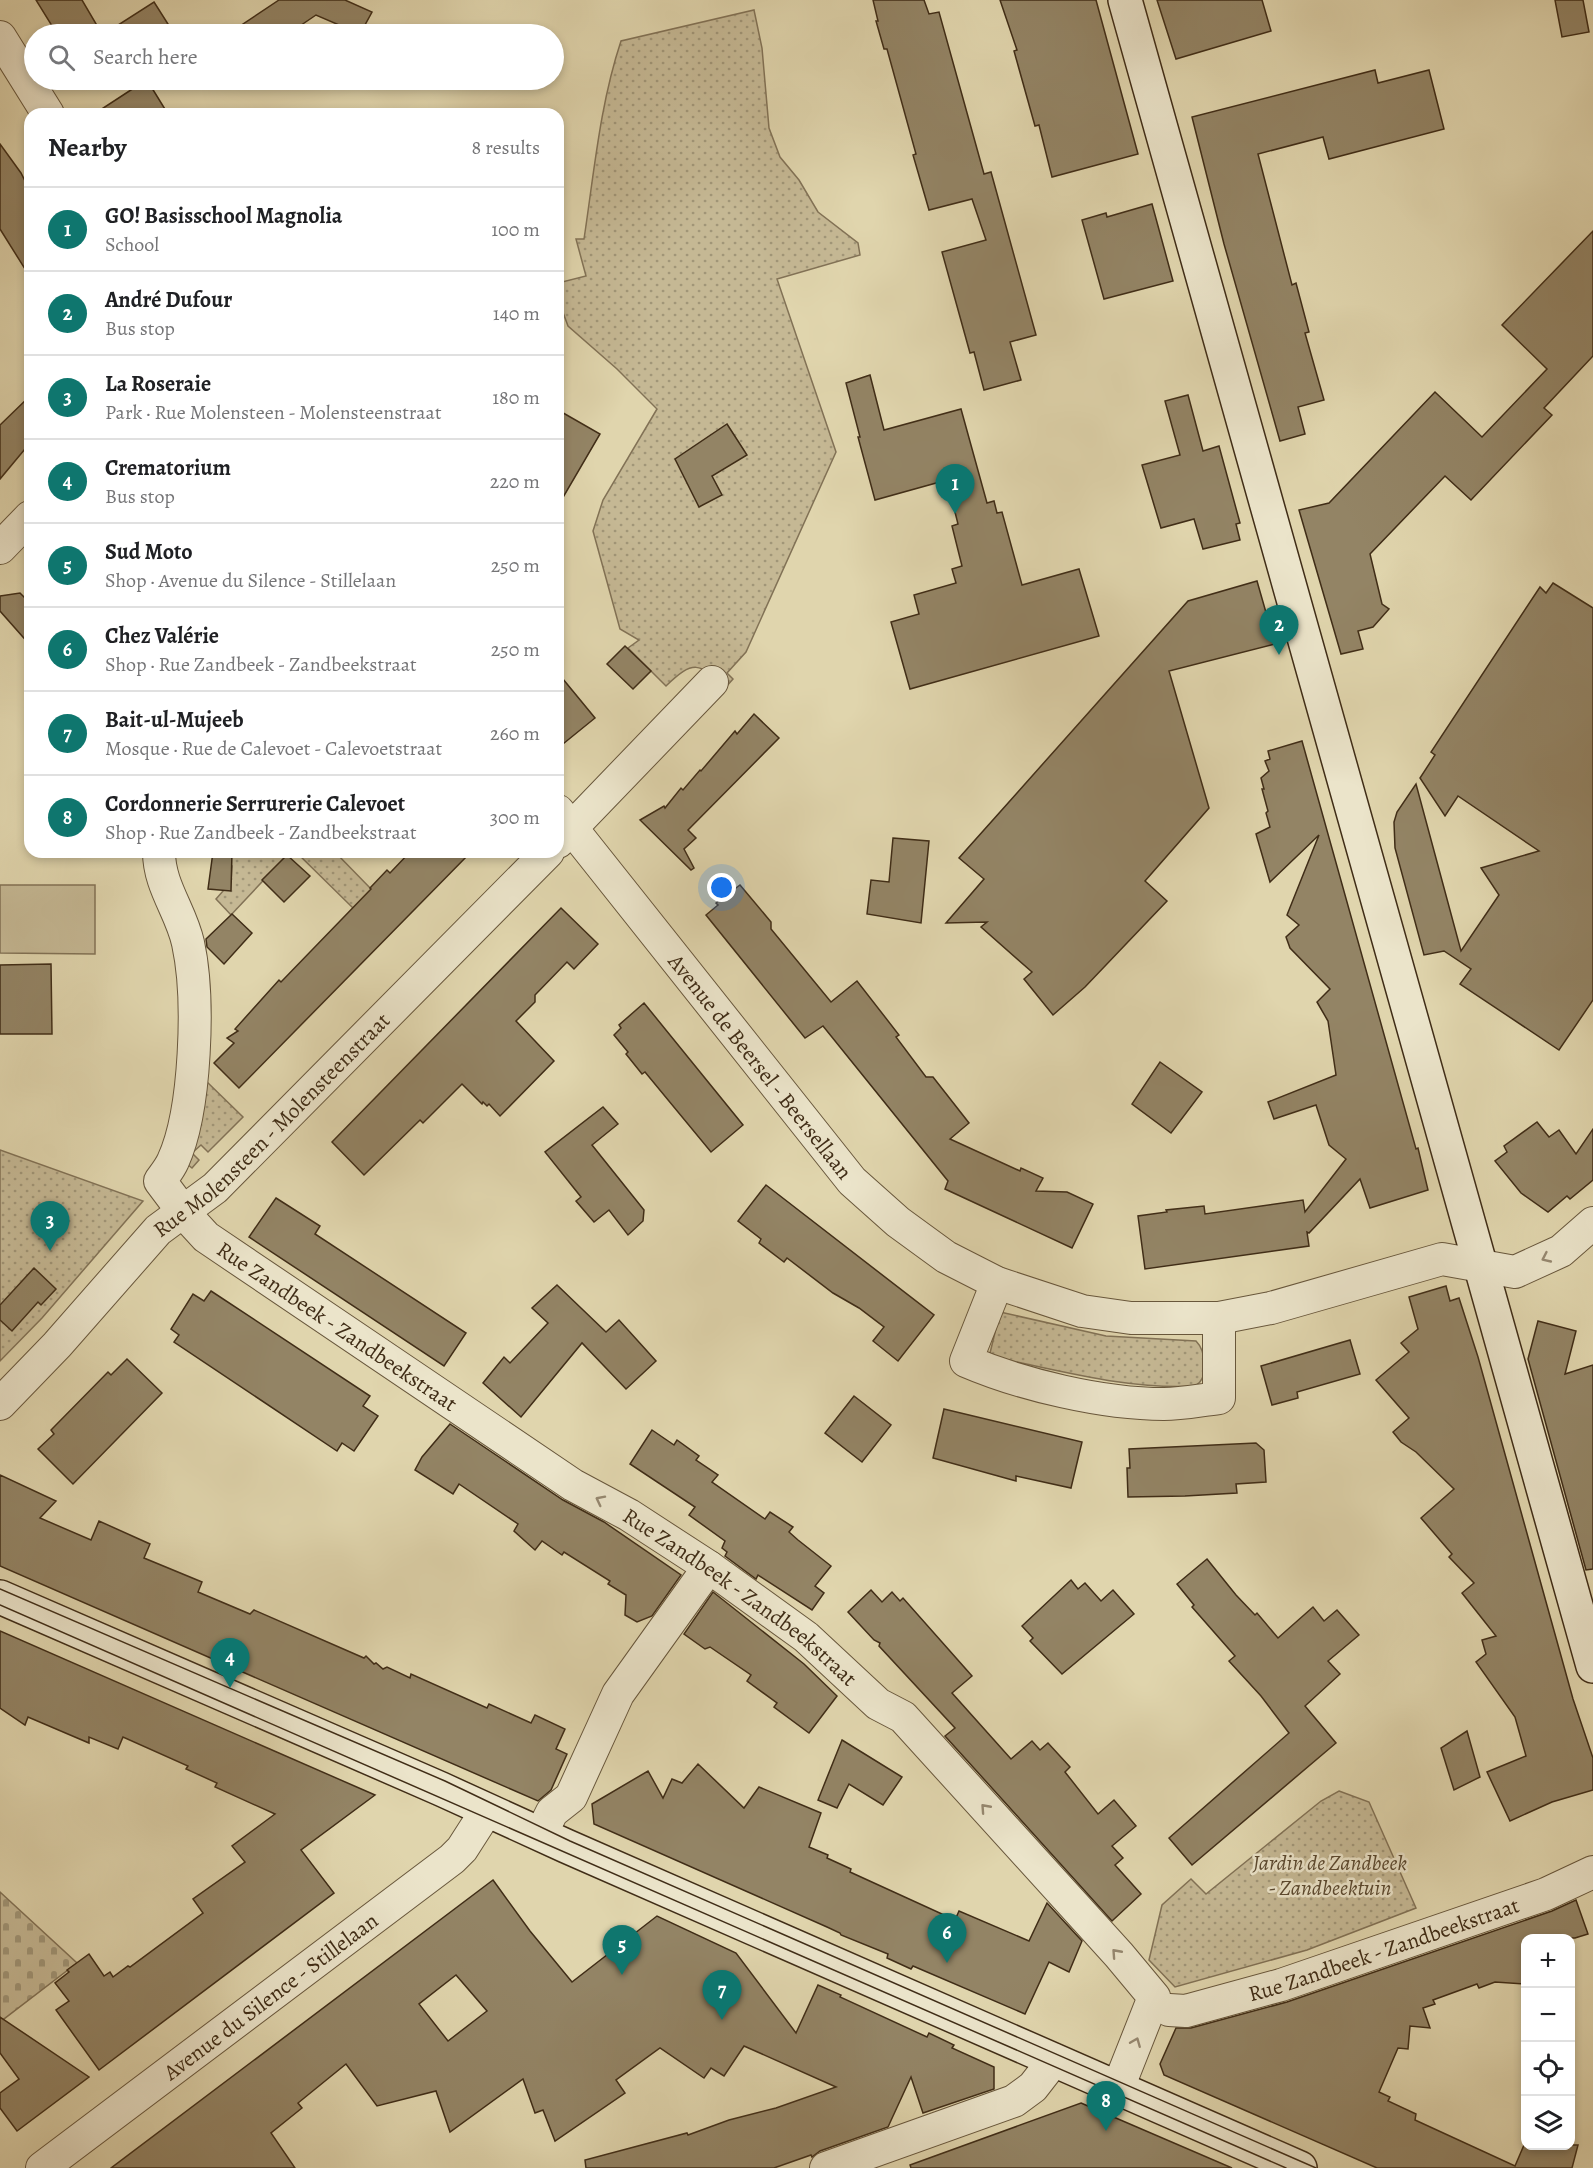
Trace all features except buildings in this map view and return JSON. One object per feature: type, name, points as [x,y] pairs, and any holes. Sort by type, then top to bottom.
[{"type":"main road","points":[[1125,0],[1593,1666]]},
{"type":"main road","points":[[0,1597],[1300,2168]]},
{"type":"street","points":[[0,37],[24,76]]},
{"type":"street","points":[[33,90],[44,108]]},
{"type":"street","points":[[0,548],[24,523]]},
{"type":"street","points":[[564,826],[712,682]]},
{"type":"street","name":"Avenue de Beersel - Beersellaan","points":[[564,828],[852,1181],[898,1222],[946,1257],[997,1283],[1082,1311],[1131,1318],[1219,1318],[1271,1308],[1442,1259],[1515,1272],[1561,1251],[1593,1223]]},
{"type":"street","name":"Rue Zandbeek - Zandbeekstraat","points":[[160,858],[162,881],[188,941],[193,980],[194,1036],[189,1108],[173,1162],[160,1181],[184,1213],[206,1237],[573,1485],[629,1515],[709,1567],[806,1637],[878,1704],[903,1717],[1119,1955],[1154,1997],[1118,2088]]},
{"type":"street","name":"Rue Molensteen - Molensteenstraat","points":[[0,1404],[57,1345],[158,1230],[215,1188],[542,858]]},
{"type":"street","points":[[997,1283],[966,1361],[993,1373],[1098,1399],[1164,1404],[1219,1398],[1219,1318]]},
{"type":"street","points":[[548,1820],[552,1812],[571,1797],[618,1694],[709,1567]]},
{"type":"street","name":"Avenue du Silence - Stillelaan","points":[[42,2168],[452,1859],[462,1850],[487,1810]]},
{"type":"street","name":"Rue Zandbeek - Zandbeekstraat","points":[[1169,2010],[1186,2011],[1281,1985],[1546,1894],[1593,1872]]},
{"type":"street","points":[[826,2168],[1014,2101],[1034,2087],[1054,2060]]},
{"type":"green space","points":[[754,10],[762,48],[769,128],[780,157],[799,180],[818,212],[858,243],[860,255],[777,279],[836,452],[746,652],[727,673],[733,679],[726,687],[709,673],[696,667],[683,672],[666,686],[628,648],[639,640],[620,629],[593,531],[603,500],[657,409],[617,369],[568,326],[564,315],[564,282],[586,276],[576,239],[584,239],[603,114],[621,41]]},
{"type":"green space","points":[[219,858],[284,858],[231,915],[216,899],[231,882],[232,866],[218,865]]},
{"type":"green space","points":[[302,858],[341,858],[372,890],[354,909]]},
{"type":"green space","points":[[0,885],[95,885],[95,954],[0,953]]},
{"type":"green space","points":[[205,1080],[243,1117],[208,1152],[201,1145],[192,1153],[199,1160],[192,1168],[182,1160]]},
{"type":"green space","points":[[0,1150],[143,1201],[42,1318],[0,1361]]},
{"type":"green space","points":[[1000,1312],[1106,1336],[1196,1341],[1204,1358],[1204,1371],[1195,1386],[1144,1385],[1094,1378],[993,1357],[990,1353]]},
{"type":"green space","name":"Jardin de Zandbeek - Zandbeektuin","points":[[1339,1791],[1369,1802],[1416,1908],[1307,1950],[1175,1987],[1149,1960],[1162,1905],[1191,1879],[1206,1894],[1321,1801]]},
{"type":"green space","points":[[0,1892],[77,1963],[0,2022]]},
{"type":"tram line","points":[[0,1589],[445,1781],[570,1841],[1316,2168]]},
{"type":"tram line","points":[[0,1605],[1286,2168]]},
{"type":"place","name":"GO! Basisschool Magnolia","points":[[955,514]]},
{"type":"place","name":"André Dufour","points":[[1279,655]]},
{"type":"place","name":"La Roseraie","points":[[50,1251]]},
{"type":"place","name":"Crematorium","points":[[230,1688]]},
{"type":"place","name":"Chez Valérie","points":[[947,1963]]},
{"type":"place","name":"Sud Moto","points":[[622,1975]]},
{"type":"place","name":"Bait-ul-Mujeeb","points":[[722,2020]]},
{"type":"place","name":"Cordonnerie Serrurerie Calevoet","points":[[1106,2131]]}]
